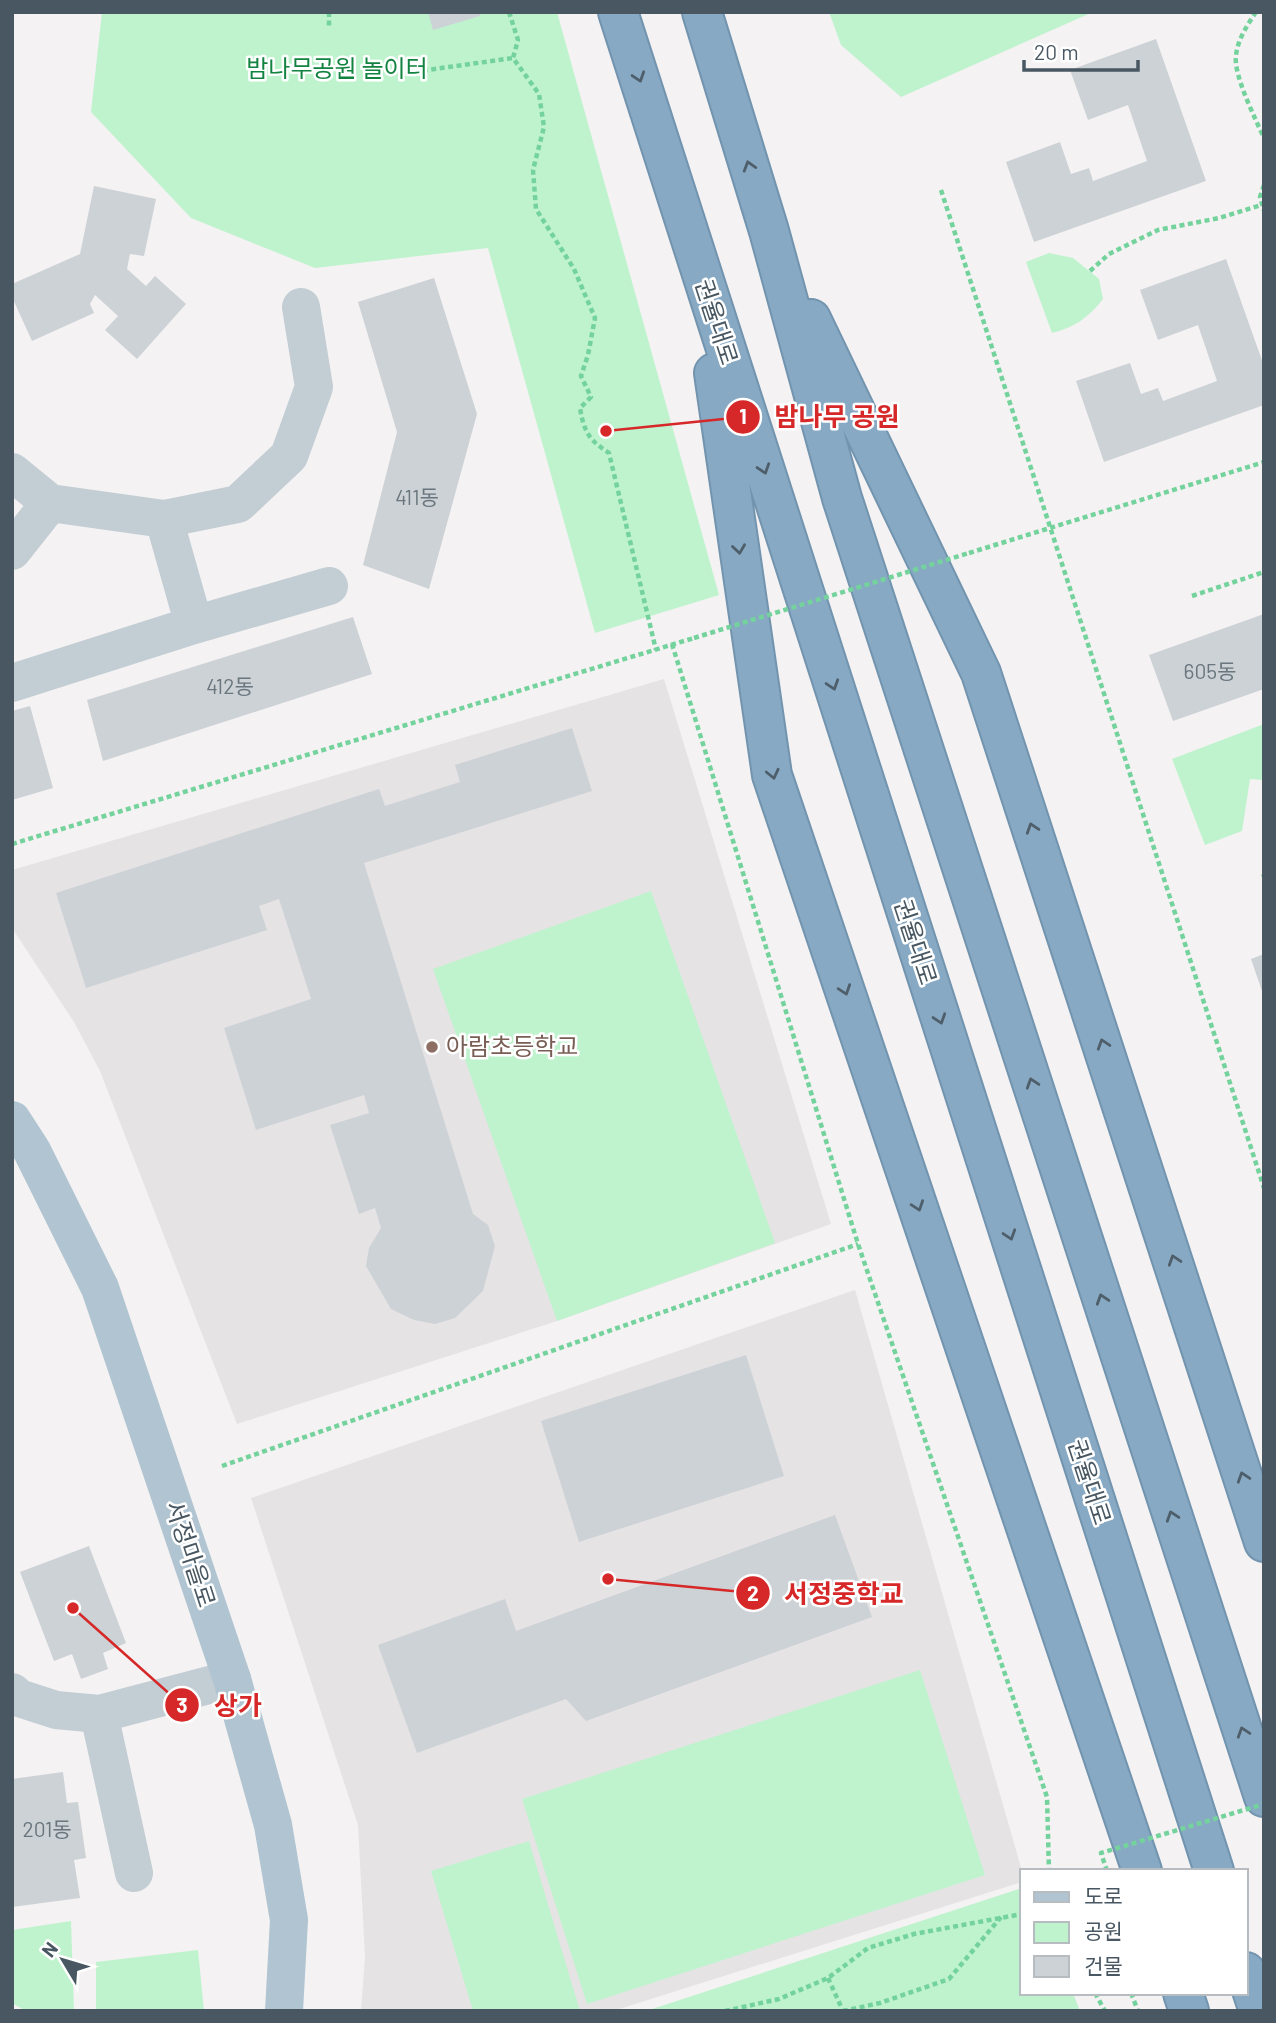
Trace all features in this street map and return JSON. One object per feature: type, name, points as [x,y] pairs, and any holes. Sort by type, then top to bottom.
[{"type":"highway","name":"권율대로","points":[[618,12],[1213,1869]]},
{"type":"highway","points":[[702,12],[769,231],[842,498],[1264,1797]]},
{"type":"highway","points":[[769,231],[981,673],[1264,1542]]},
{"type":"highway","points":[[698,264],[772,775],[1141,1869]]},
{"type":"highway","points":[[1248,1978],[1259,2011]]},
{"type":"main road","name":"서정마을로","points":[[12,1120],[32,1151],[100,1288],[232,1679],[273,1825],[289,1920],[284,2011]]},
{"type":"lane","points":[[12,472],[50,503],[164,519],[238,504],[289,456],[314,387],[301,307]]},
{"type":"lane","points":[[12,551],[50,503]]},
{"type":"lane","points":[[164,519],[194,625]]},
{"type":"lane","points":[[12,683],[194,625],[329,586]]},
{"type":"lane","points":[[12,1692],[19,1698],[56,1710],[99,1714],[232,1679]]},
{"type":"lane","points":[[99,1714],[134,1873]]},
{"type":"path","points":[[329,12],[329,28]]},
{"type":"path","points":[[509,12],[518,40],[513,58]]},
{"type":"path","points":[[1256,12],[1242,33],[1236,62],[1251,109],[1264,138]]},
{"type":"path","points":[[405,73],[513,58]]},
{"type":"path","points":[[513,58],[539,94],[544,127],[533,170],[536,209],[574,269],[595,318],[588,355],[580,376],[591,397],[580,408],[583,426],[593,442],[609,453],[656,650]]},
{"type":"path","points":[[1090,271],[1109,254],[1158,230],[1262,208],[1260,197],[1264,185]]},
{"type":"path","points":[[941,190],[1264,1188]]},
{"type":"path","points":[[12,844],[656,650],[1264,462]]},
{"type":"path","points":[[1192,596],[1264,572]]},
{"type":"path","points":[[672,645],[858,1244],[1047,1797],[1049,1869]]},
{"type":"path","points":[[222,1466],[858,1244]]},
{"type":"path","points":[[1106,1869],[1101,1853],[1264,1804]]},
{"type":"path","points":[[725,2011],[779,1999],[828,1978],[868,1948],[914,1934],[1020,1914]]},
{"type":"path","points":[[828,1978],[843,2011],[880,2003],[949,1979],[1002,1916]]},
{"type":"path","points":[[1096,1995],[1105,2011]]},
{"type":"shaded area","name":"아람초등학교","points":[[664,679],[831,1224],[557,1321],[237,1424],[100,1071],[74,1022],[12,928],[12,870]]},
{"type":"shaded area","points":[[855,1290],[1021,1869],[1020,1883],[613,2011],[361,2011],[365,1957],[358,1825],[251,1498]]},
{"type":"green space","name":"밤나무공원 놀이터","points":[[102,12],[557,12],[719,595],[595,633],[488,248],[315,268],[191,218],[91,112]]},
{"type":"green space","points":[[829,12],[1093,12],[901,97],[841,45]]},
{"type":"green space","points":[[1049,253],[1073,258],[1099,279],[1103,299],[1080,321],[1052,333],[1026,262]]},
{"type":"green space","points":[[1264,724],[1264,780],[1250,779],[1242,831],[1205,845],[1172,759]]},
{"type":"green space","points":[[651,891],[775,1243],[557,1321],[433,969]]},
{"type":"green space","points":[[920,1670],[985,1875],[587,2004],[522,1799]]},
{"type":"green space","points":[[529,1841],[580,2011],[473,2011],[431,1871]]},
{"type":"green space","points":[[1020,1889],[1020,1995],[1074,1995],[1080,2011],[646,2011]]},
{"type":"green space","points":[[71,1921],[74,2011],[26,2011],[12,2003],[12,1930]]},
{"type":"green space","points":[[198,1950],[204,2011],[96,2011],[96,1962]]},
{"type":"building","points":[[428,12],[479,12],[480,16],[433,30]]},
{"type":"building","points":[[1156,39],[1206,181],[1034,242],[1006,162],[1060,142],[1071,174],[1089,168],[1093,181],[1147,161],[1128,105],[1088,120],[1070,70]]},
{"type":"building","points":[[94,186],[156,199],[144,256],[130,254],[127,269],[146,286],[155,276],[186,304],[137,359],[105,330],[118,316],[95,295],[90,304],[94,313],[32,341],[12,297],[12,284],[80,254]]},
{"type":"building","points":[[1226,259],[1264,366],[1264,405],[1104,462],[1076,381],[1130,363],[1141,394],[1158,388],[1163,401],[1217,381],[1198,325],[1158,340],[1140,290]]},
{"type":"building","points":[[434,278],[477,414],[429,589],[363,565],[397,432],[358,302]]},
{"type":"building","points":[[1264,614],[1264,689],[1173,721],[1149,655]]},
{"type":"building","points":[[353,617],[372,674],[103,761],[87,700]]},
{"type":"building","points":[[30,706],[53,788],[12,800],[12,711]]},
{"type":"building","points":[[572,728],[592,791],[364,863],[473,1214],[488,1225],[495,1246],[483,1291],[455,1318],[435,1324],[414,1320],[391,1309],[366,1266],[369,1248],[381,1228],[375,1208],[359,1214],[330,1125],[369,1113],[364,1095],[256,1130],[224,1028],[311,999],[279,899],[259,906],[267,930],[86,988],[56,893],[379,789],[385,806],[460,782],[455,765]]},
{"type":"building","points":[[1264,954],[1264,994],[1263,994],[1251,959]]},
{"type":"building","points":[[746,1355],[784,1476],[579,1542],[541,1421]]},
{"type":"building","points":[[835,1515],[872,1617],[586,1721],[566,1699],[417,1753],[378,1645],[505,1599],[516,1631]]},
{"type":"building","points":[[89,1546],[126,1643],[103,1653],[108,1669],[81,1679],[72,1654],[54,1661],[20,1572]]},
{"type":"building","points":[[63,1772],[67,1803],[78,1802],[86,1858],[74,1860],[80,1898],[12,1907],[12,1779]]},
{"type":"place","name":"밤나무 공원","points":[[606,431]]},
{"type":"place","name":"아람초등학교","points":[[432,1047]]},
{"type":"place","name":"서정중학교","points":[[608,1579]]},
{"type":"place","name":"상가","points":[[73,1608]]}]
